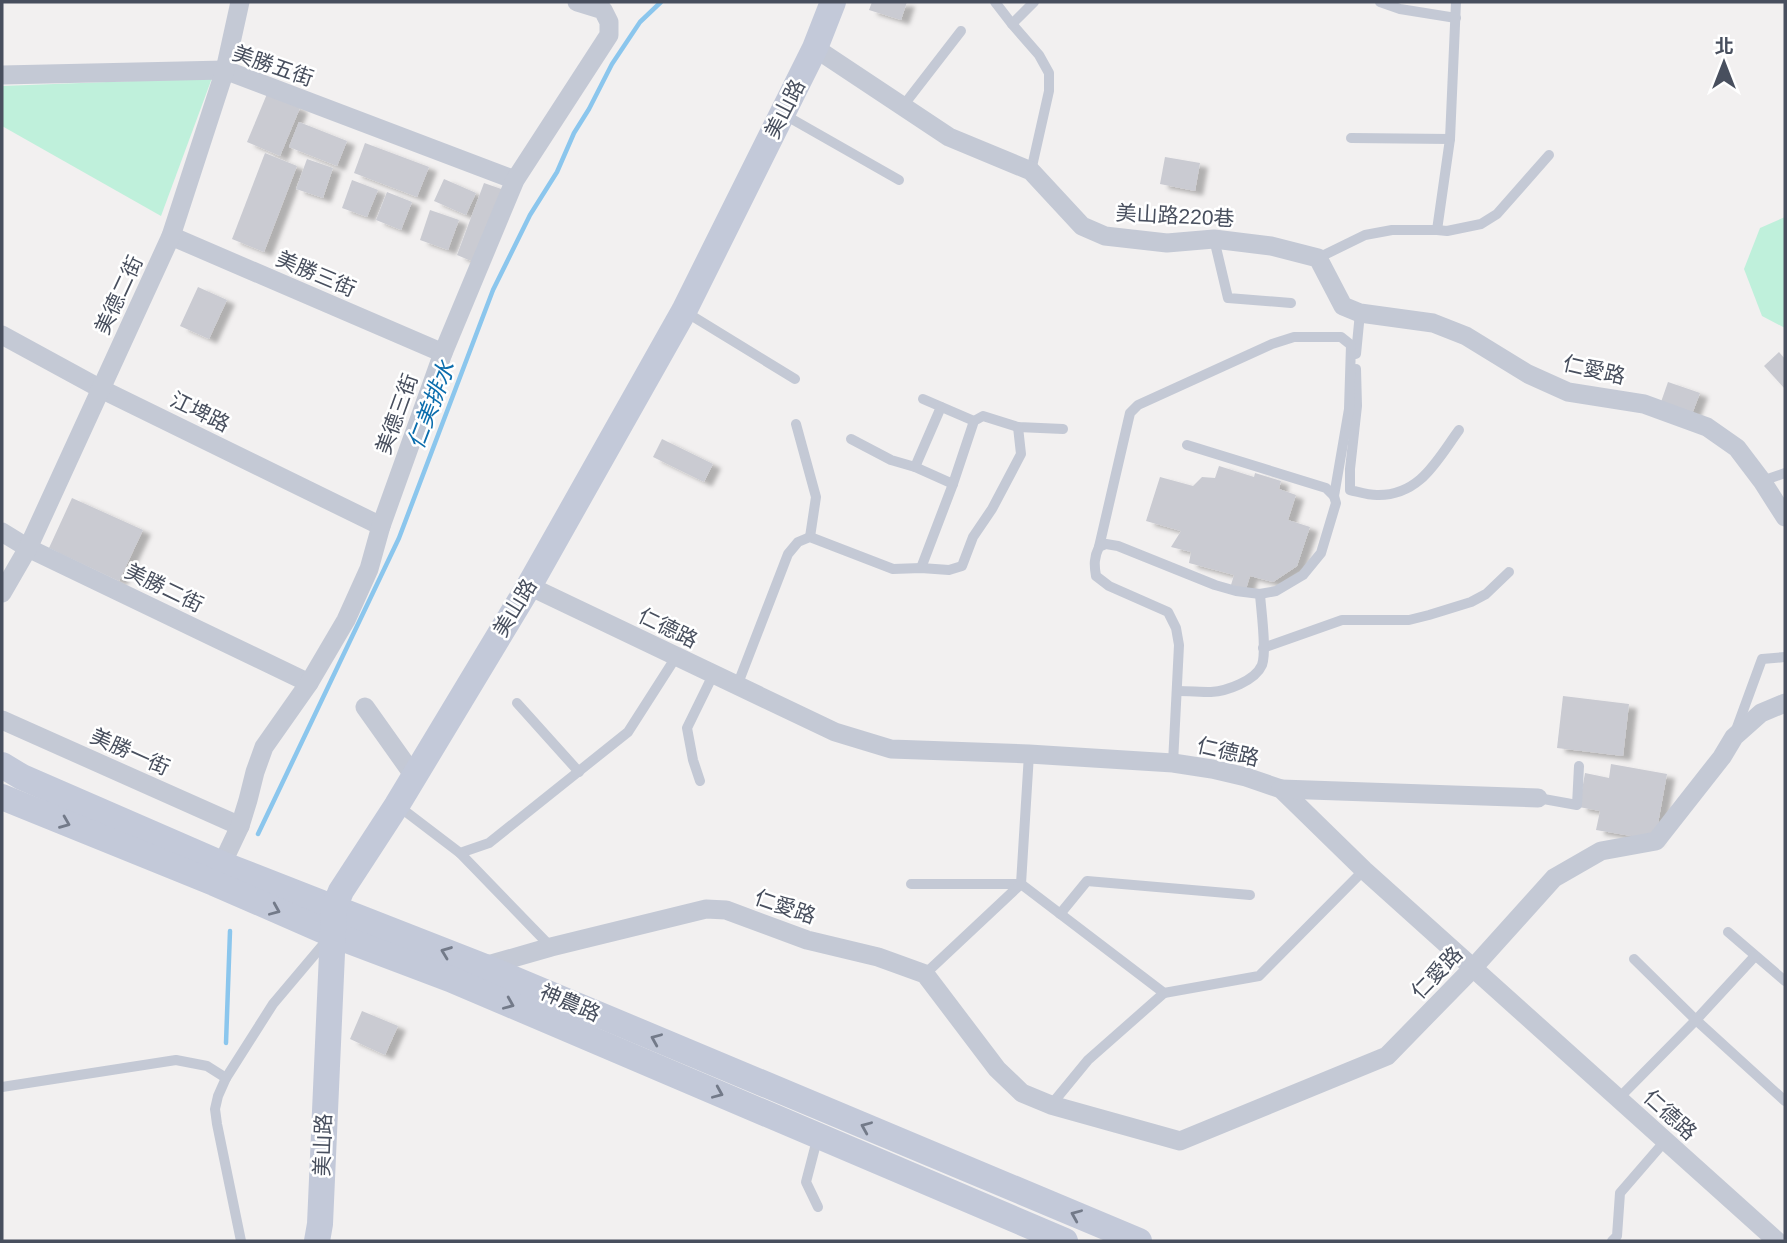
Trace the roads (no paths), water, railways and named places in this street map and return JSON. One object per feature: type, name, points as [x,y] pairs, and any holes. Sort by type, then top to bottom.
[{"type":"street","name":"美德二街","points":[[2,593],[27,548],[171,236],[225,70],[240,2]]},
{"type":"street","name":"美德三街","points":[[222,864],[240,826],[264,747],[309,682],[346,620],[369,569],[381,526],[443,353],[515,180],[609,35],[609,22],[603,10],[577,2]]},
{"type":"street","name":"美山路","points":[[320,1240],[331,934],[334,908],[341,891],[397,805],[529,586],[684,311],[815,48],[831,2]]},
{"type":"street","name":"美山路220巷","points":[[815,48],[949,137],[1031,171],[1082,226],[1105,236],[1167,243],[1214,239],[1272,246],[1318,258]]},
{"type":"street","name":"美勝五街","points":[[2,75],[225,70],[515,180]]},
{"type":"street","name":"美勝三街","points":[[171,236],[443,353]]},
{"type":"street","points":[[1318,258],[1343,306],[1360,313]]},
{"type":"street","name":"仁愛路","points":[[1360,313],[1433,323],[1466,335],[1528,374],[1568,392],[1644,404],[1707,426],[1737,449],[1785,517]]},
{"type":"street","name":"江埤路","points":[[2,335],[101,389],[381,526]]},
{"type":"street","name":"美勝二街","points":[[2,532],[27,548],[309,682]]},
{"type":"street","name":"仁德路","points":[[529,586],[835,732],[891,749],[1173,763],[1212,769],[1281,789],[1364,870],[1777,1241]]},
{"type":"street","name":"仁愛路","points":[[450,979],[483,966],[551,947],[706,909],[726,910],[807,940],[878,957],[925,974],[997,1069],[1022,1093],[1051,1105],[1180,1142],[1388,1056],[1474,968],[1554,878],[1601,851],[1656,841],[1723,757],[1734,737],[1760,713],[1785,703]]},
{"type":"street","points":[[365,707],[414,776]]},
{"type":"street","name":"美勝一街","points":[[2,720],[240,826]]},
{"type":"street","name":"神農路","points":[[2,765],[22,777],[222,864],[483,966],[1139,1241]]},
{"type":"street","points":[[1281,789],[1538,798]]},
{"type":"street","name":"神農路","points":[[2,797],[214,883],[331,934],[450,979],[1065,1241]]},
{"type":"lane","points":[[995,2],[1040,55],[1049,73],[1049,91],[1031,171]]},
{"type":"lane","points":[[1012,24],[1034,2]]},
{"type":"lane","points":[[1380,2],[1400,9],[1456,18]]},
{"type":"lane","points":[[1437,230],[1450,139],[1456,2]]},
{"type":"lane","points":[[902,106],[961,31]]},
{"type":"lane","points":[[783,114],[899,180]]},
{"type":"lane","points":[[1351,138],[1450,139]]},
{"type":"lane","points":[[1318,258],[1365,235],[1392,230],[1447,231],[1481,224],[1497,214],[1549,155]]},
{"type":"lane","points":[[1214,239],[1228,298],[1291,303]]},
{"type":"lane","points":[[684,311],[795,379]]},
{"type":"lane","points":[[1360,313],[1356,357],[1357,406],[1350,490],[1376,496],[1411,488],[1427,473],[1459,430]]},
{"type":"lane","points":[[1099,547],[1106,544],[1118,546],[1236,591],[1260,594],[1276,591],[1303,575],[1321,553],[1336,503],[1334,496],[1349,409],[1351,345],[1341,337],[1294,337],[1272,344],[1138,405],[1130,413],[1094,565],[1096,576],[1109,586],[1168,612],[1176,628],[1180,645],[1173,763]]},
{"type":"lane","points":[[923,398],[974,421]]},
{"type":"lane","points":[[915,467],[941,407]]},
{"type":"lane","points":[[920,568],[974,421],[983,416],[1018,427],[1063,429]]},
{"type":"lane","points":[[796,424],[816,497],[810,537]]},
{"type":"lane","points":[[737,687],[788,554],[798,542],[810,537],[893,569],[949,570],[962,566],[973,537],[992,509],[1020,454],[1018,427]]},
{"type":"lane","points":[[851,439],[891,460],[915,467],[953,484]]},
{"type":"lane","points":[[1187,445],[1326,488],[1334,496]]},
{"type":"lane","points":[[1762,481],[1785,473]]},
{"type":"lane","points":[[1263,648],[1342,620],[1409,620],[1429,615],[1471,602],[1486,594],[1509,572]]},
{"type":"lane","points":[[1178,691],[1213,692],[1241,684],[1255,675],[1262,664],[1263,648],[1260,594]]},
{"type":"lane","points":[[460,853],[489,843],[628,732],[676,657]]},
{"type":"lane","points":[[1734,737],[1762,659],[1785,657]]},
{"type":"lane","points":[[700,781],[687,728],[713,675]]},
{"type":"lane","points":[[517,703],[579,772]]},
{"type":"lane","points":[[925,974],[1021,884],[1028,754]]},
{"type":"lane","points":[[1538,798],[1577,805],[1580,766]]},
{"type":"lane","points":[[397,805],[460,853],[551,947]]},
{"type":"lane","points":[[1051,1105],[1088,1060],[1164,993],[1259,976],[1364,870]]},
{"type":"lane","points":[[1060,914],[1087,881],[1250,895]]},
{"type":"lane","points":[[911,884],[1021,884],[1164,993]]},
{"type":"lane","points":[[1728,932],[1785,981]]},
{"type":"lane","points":[[241,1241],[215,1109],[218,1097],[226,1079],[273,1004],[331,934]]},
{"type":"lane","points":[[1618,1099],[1755,956]]},
{"type":"lane","points":[[1634,959],[1785,1101]]},
{"type":"lane","points":[[2,1087],[176,1060],[207,1066],[226,1079]]},
{"type":"lane","points":[[818,1136],[806,1182],[818,1207]]},
{"type":"lane","points":[[1612,1241],[1617,1236],[1620,1193],[1665,1141]]},
{"type":"waterway","name":"仁美排水","points":[[258,834],[399,538],[493,290],[530,215],[557,172],[574,133],[612,64],[640,22],[661,2]]},
{"type":"waterway","name":"仁美排水","points":[[226,1043],[230,931]]}]
